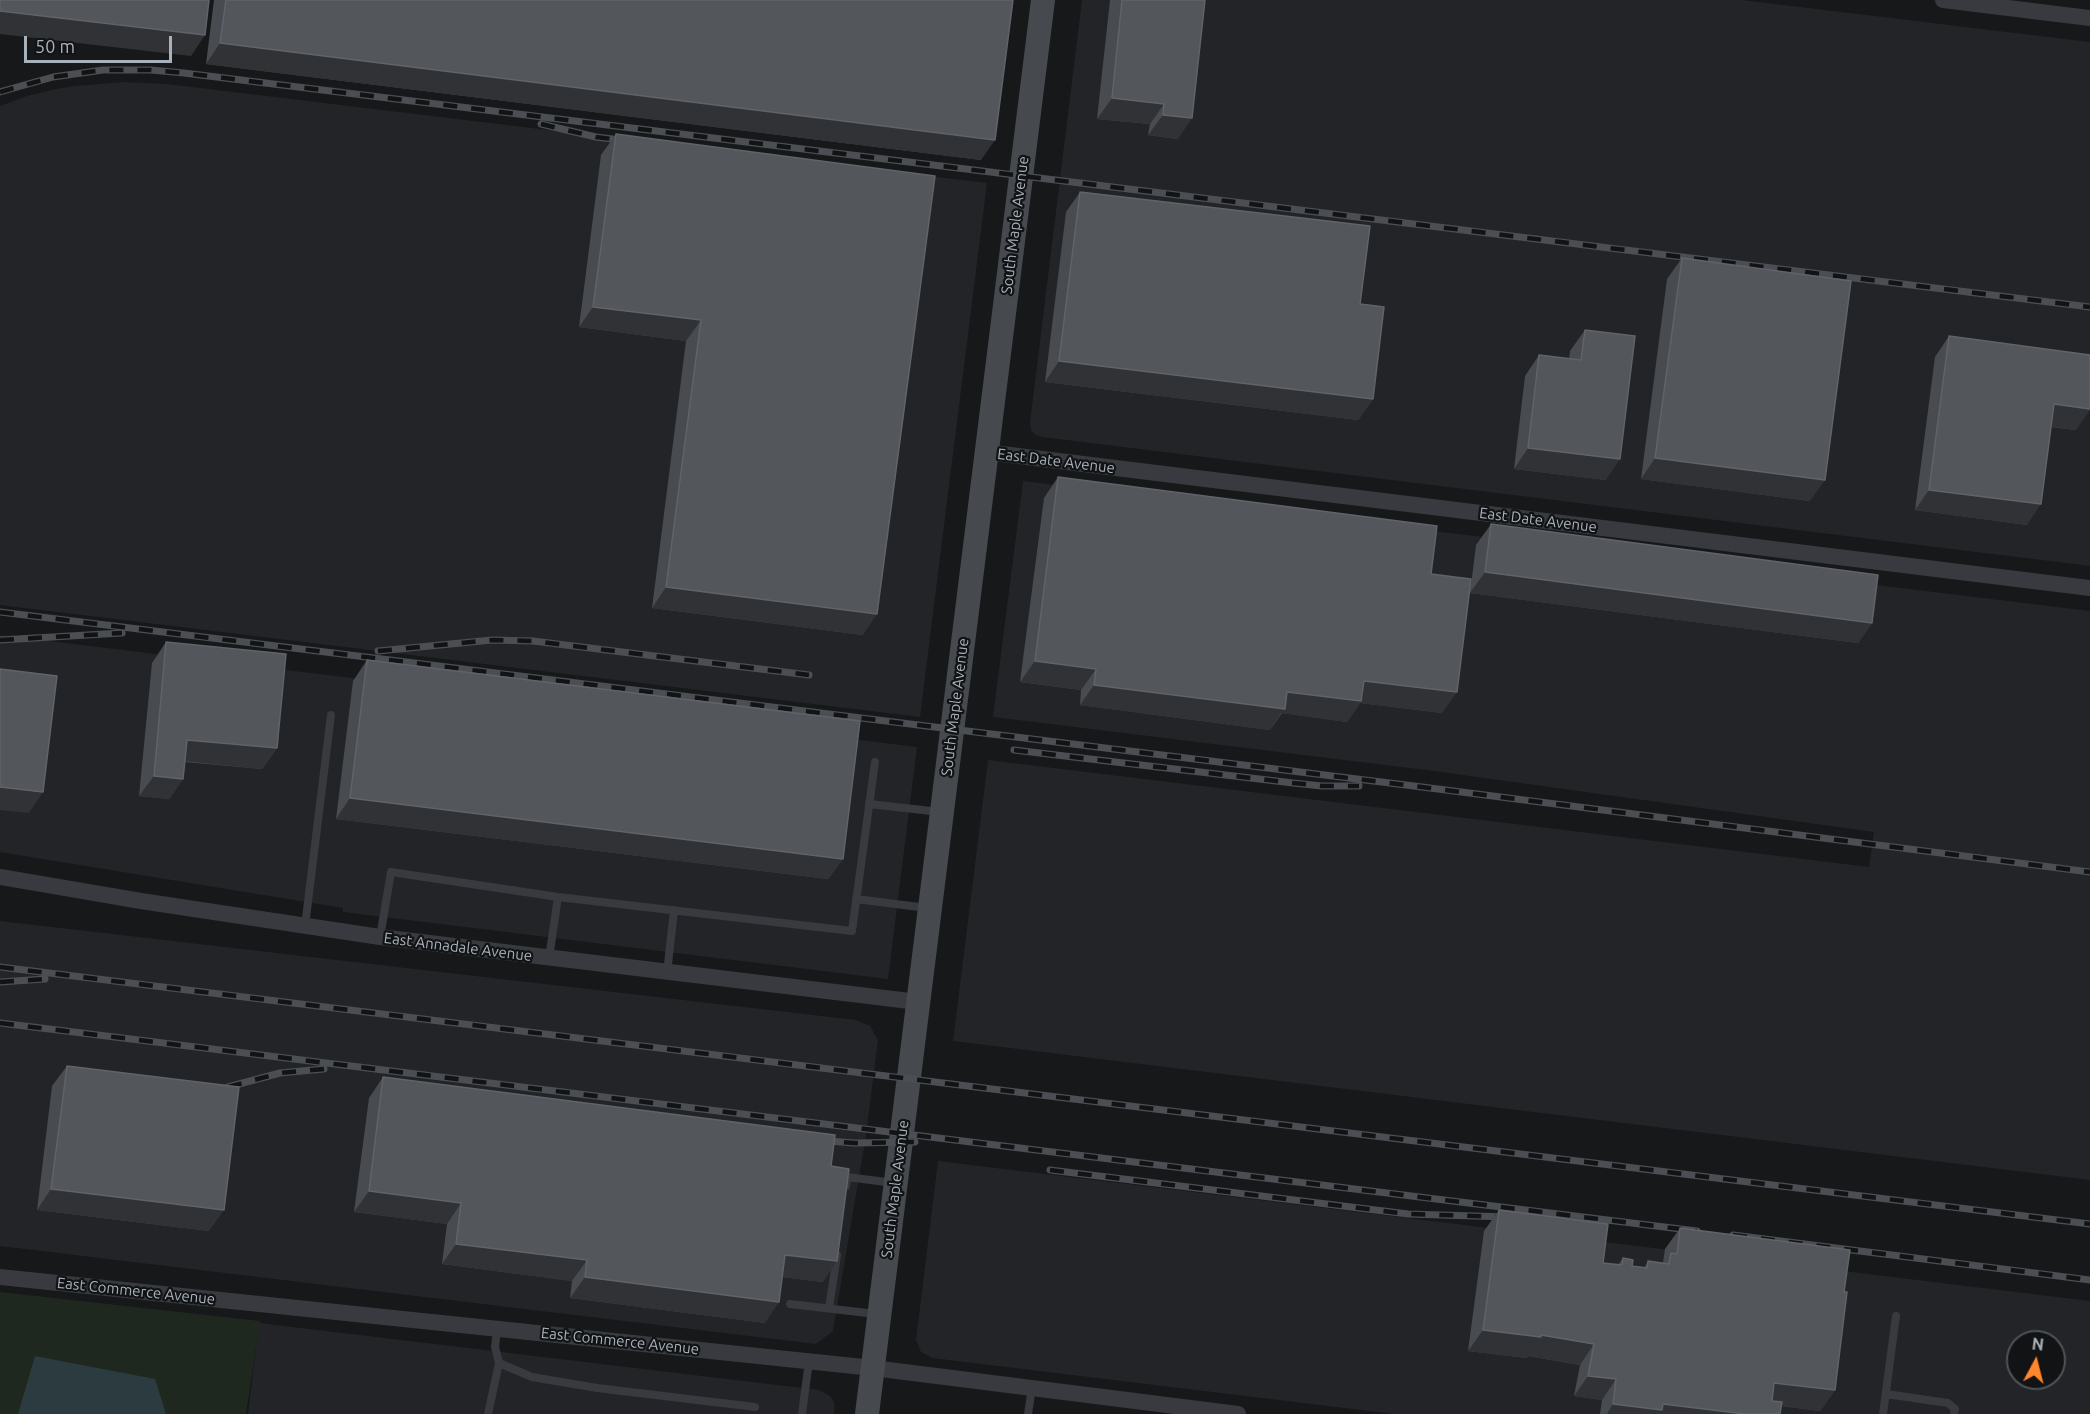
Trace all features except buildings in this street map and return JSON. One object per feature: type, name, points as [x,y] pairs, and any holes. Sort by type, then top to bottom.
[{"type":"street","name":"South Maple Avenue","points":[[867,1414],[1043,0]]},
{"type":"street","points":[[1943,0],[2090,18]]},
{"type":"street","name":"East Date Avenue","points":[[986,452],[2090,588]]},
{"type":"street","name":"East Annadale Avenue","points":[[0,877],[380,937],[918,1002]]},
{"type":"street","name":"East Commerce Avenue","points":[[0,1277],[873,1368],[1238,1414]]},
{"type":"lane","points":[[304,926],[331,715]]},
{"type":"lane","points":[[380,937],[391,872],[558,897],[852,931],[875,762]]},
{"type":"lane","points":[[869,804],[942,812]]},
{"type":"lane","points":[[549,959],[558,897]]},
{"type":"lane","points":[[856,899],[930,908]]},
{"type":"lane","points":[[667,973],[674,909]]},
{"type":"lane","points":[[844,1199],[848,1177],[896,1183]]},
{"type":"lane","points":[[830,1308],[838,1243]]},
{"type":"lane","points":[[790,1304],[880,1314]]},
{"type":"lane","points":[[1883,1414],[1896,1316]]},
{"type":"lane","points":[[488,1414],[499,1363],[495,1347],[496,1329]]},
{"type":"lane","points":[[802,1414],[809,1361]]},
{"type":"lane","points":[[499,1363],[532,1377],[597,1388],[755,1407]]},
{"type":"lane","points":[[1028,1414],[1032,1388]]},
{"type":"lane","points":[[1886,1394],[1948,1403],[1955,1409],[1954,1414]]},
{"type":"shaded area","points":[[1082,0],[1742,0],[2090,42],[2090,566],[1036,435],[1031,430],[1030,423]]},
{"type":"shaded area","points":[[124,82],[167,84],[987,183],[920,717],[0,605],[0,106],[51,90]]},
{"type":"shaded area","points":[[1023,481],[2090,611],[2090,1180],[953,1041],[988,760],[1869,867],[1874,832],[1434,771],[993,717]]},
{"type":"shaded area","points":[[0,635],[917,747],[888,979],[343,912],[343,908],[0,852]]},
{"type":"shaded area","points":[[0,921],[856,1020],[870,1026],[878,1040],[866,1135],[833,1331],[816,1344],[0,1246]]},
{"type":"shaded area","points":[[938,1161],[2090,1301],[2090,1414],[1394,1414],[932,1358],[921,1352],[916,1340]]},
{"type":"shaded area","points":[[0,1292],[260,1321],[246,1414],[0,1414]]},
{"type":"shaded area","points":[[259,1323],[819,1390],[830,1396],[834,1402],[834,1414],[248,1414]]},
{"type":"shaded area","points":[[35,1356],[155,1379],[166,1414],[18,1414]]},
{"type":"railway","points":[[0,92],[53,77],[103,70],[184,73],[2090,307]]},
{"type":"railway","points":[[541,124],[596,137],[629,141]]},
{"type":"railway","points":[[0,612],[1422,787],[2090,872]]},
{"type":"railway","points":[[0,640],[122,633]]},
{"type":"railway","points":[[378,651],[492,640],[533,641],[809,675]]},
{"type":"railway","points":[[1014,750],[1293,783],[1359,786]]},
{"type":"railway","points":[[0,967],[2090,1224]]},
{"type":"railway","points":[[0,982],[45,979]]},
{"type":"railway","points":[[0,1023],[1697,1231]]},
{"type":"railway","points":[[228,1087],[280,1073],[324,1069]]},
{"type":"railway","points":[[816,1140],[854,1143],[915,1142]]},
{"type":"railway","points":[[1050,1170],[1408,1214],[1508,1217]]},
{"type":"railway","points":[[1733,1235],[2090,1280]]}]
